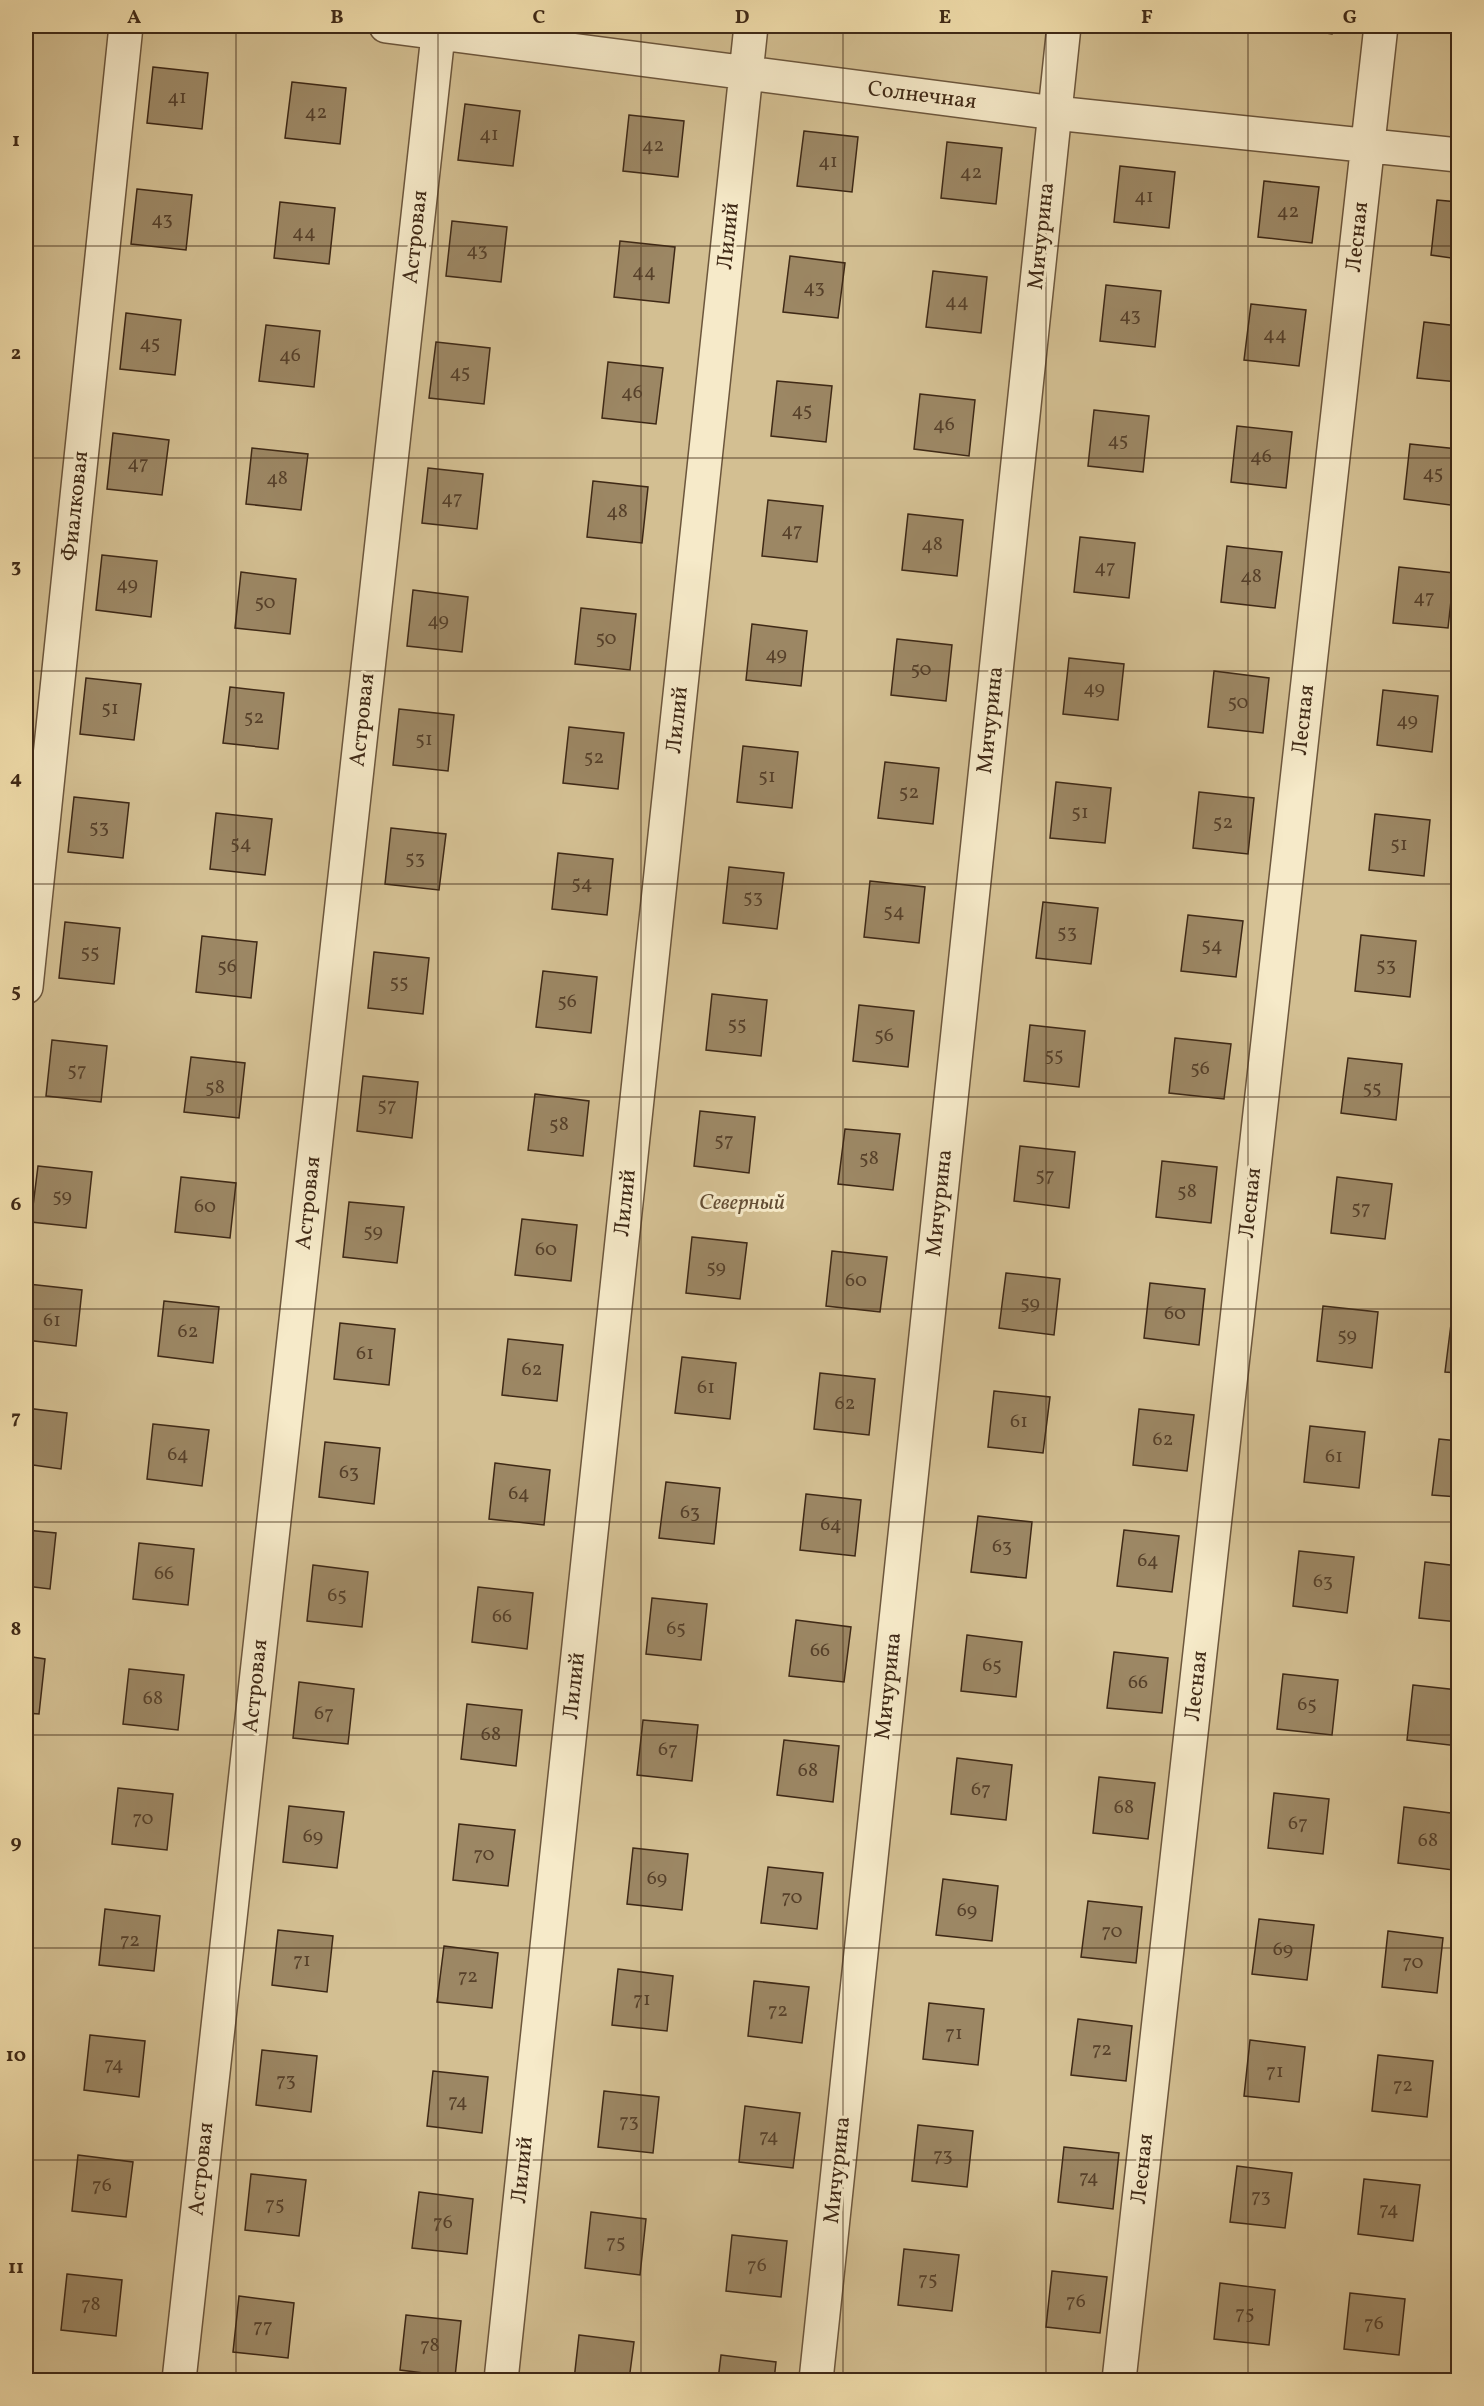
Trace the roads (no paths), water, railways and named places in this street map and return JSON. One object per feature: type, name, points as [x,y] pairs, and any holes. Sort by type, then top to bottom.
[{"type":"street","name":"Фиалковая","points":[[26,987],[126,26]]},
{"type":"street","name":"Солнечная","points":[[386,26],[439,28],[747,74],[1055,113],[1458,155]]},
{"type":"street","name":"Лилий","points":[[501,2380],[752,26]]},
{"type":"street","name":"Мичурина","points":[[816,2380],[1064,26]]},
{"type":"street","name":"Лесная","points":[[1119,2380],[1381,26]]},
{"type":"street","name":"Астровая","points":[[179,2380],[439,28]]},
{"type":"park label","name":"Северный","points":[[742,1203]]}]
